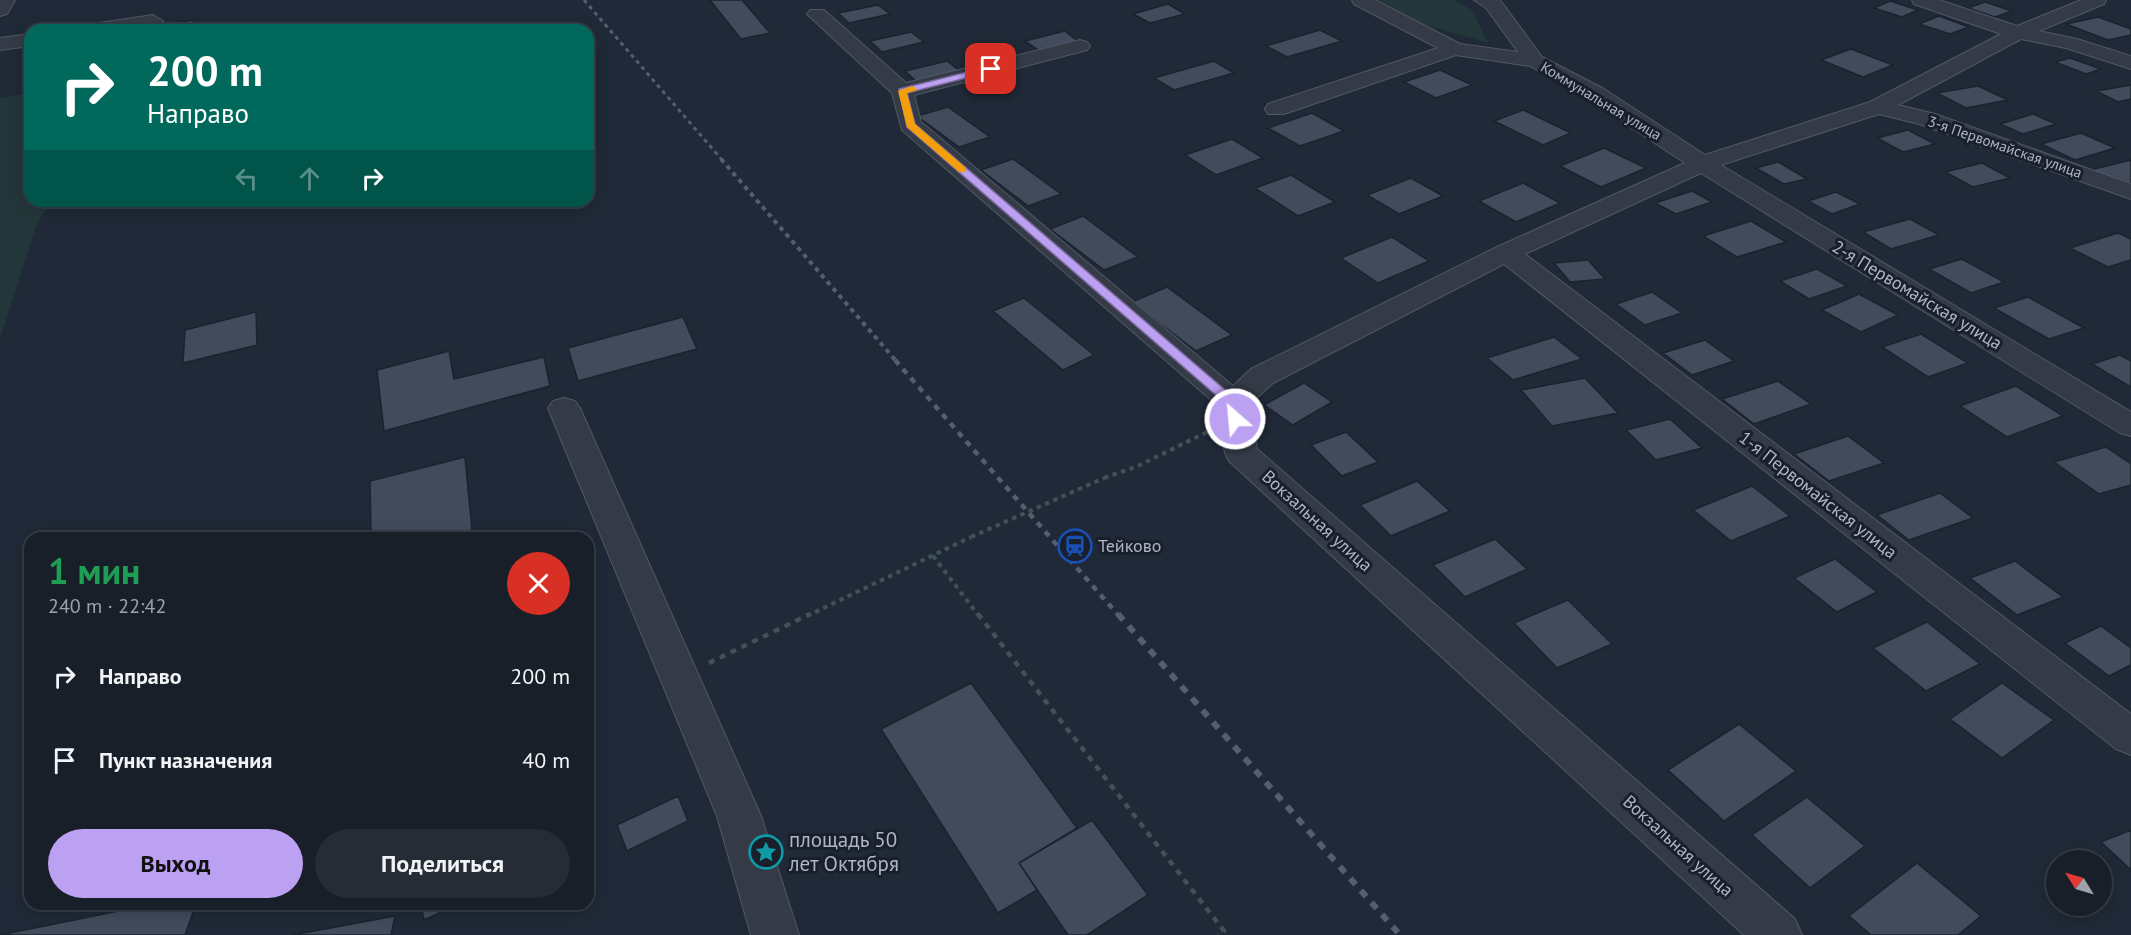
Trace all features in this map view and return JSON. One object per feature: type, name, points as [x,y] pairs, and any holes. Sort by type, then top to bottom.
[{"type":"street","points":[[0,10],[6,0]]},
{"type":"street","name":"Коммунальная улица","points":[[1361,0],[1455,49],[1535,61],[1596,94],[1702,164]]},
{"type":"street","points":[[1921,0],[2018,33],[2070,43],[2131,63]]},
{"type":"street","points":[[819,6],[902,91],[910,125],[1233,403],[1262,376],[1506,253],[1702,164],[1878,107],[2018,33],[2097,0]]},
{"type":"street","points":[[1494,1],[1535,61]]},
{"type":"street","points":[[133,24],[153,21]]},
{"type":"street","points":[[0,44],[24,41]]},
{"type":"street","points":[[902,91],[1080,46]]},
{"type":"street","points":[[1276,109],[1455,49]]},
{"type":"street","name":"3-я Первомайская улица","points":[[1878,107],[1927,119],[2131,192]]},
{"type":"street","name":"2-я Первомайская улица","points":[[1702,164],[2131,426]]},
{"type":"street","name":"1-я Первомайская улица","points":[[1506,253],[2131,737]]},
{"type":"street","name":"Вокзальная улица","points":[[1233,403],[1241,453],[1778,935]]},
{"type":"street","points":[[564,408],[739,816],[775,935]]},
{"type":"path","points":[[681,677],[971,537],[1138,466],[1213,430],[1233,403]]},
{"type":"path","points":[[933,556],[1224,931],[1218,935]]},
{"type":"shaded area","points":[[1379,0],[1454,0],[1472,10],[1488,43],[1419,23]]},
{"type":"shaded area","points":[[24,94],[24,207],[49,207],[37,223],[0,339],[0,98]]},
{"type":"building","points":[[710,0],[742,0],[770,33],[741,39]]},
{"type":"building","points":[[1890,1],[1918,10],[1902,17],[1874,8]]},
{"type":"building","points":[[1985,2],[2012,11],[1995,17],[1968,8]]},
{"type":"building","points":[[1168,4],[1185,14],[1150,23],[1133,14]]},
{"type":"building","points":[[878,5],[890,14],[849,23],[838,13]]},
{"type":"building","points":[[1939,16],[1969,27],[1950,34],[1919,24]]},
{"type":"building","points":[[2098,17],[2131,29],[2131,35],[2108,40],[2066,24]]},
{"type":"building","points":[[193,20],[194,24],[169,24]]},
{"type":"building","points":[[1320,30],[1342,41],[1287,57],[1266,46]]},
{"type":"building","points":[[1065,31],[1079,42],[1040,51],[1025,41]]},
{"type":"building","points":[[911,32],[924,42],[882,52],[870,41]]},
{"type":"building","points":[[1851,49],[1893,65],[1863,77],[1821,60]]},
{"type":"building","points":[[2070,58],[2101,69],[2086,74],[2055,62]]},
{"type":"building","points":[[947,61],[961,72],[918,83],[905,71]]},
{"type":"building","points":[[1214,61],[1234,73],[1174,90],[1154,78]]},
{"type":"building","points":[[1440,70],[1472,85],[1436,98],[1404,82]]},
{"type":"building","points":[[2131,85],[2131,99],[2118,102],[2096,91]]},
{"type":"building","points":[[1978,86],[2008,100],[1966,108],[1937,93]]},
{"type":"building","points":[[948,107],[990,137],[959,147],[917,116]]},
{"type":"building","points":[[1523,110],[1571,133],[1543,145],[1494,121]]},
{"type":"building","points":[[1312,113],[1344,131],[1300,146],[1268,128]]},
{"type":"building","points":[[2033,114],[2056,124],[2023,134],[2000,124]]},
{"type":"building","points":[[1908,130],[1935,144],[1903,152],[1877,138]]},
{"type":"building","points":[[2081,133],[2115,148],[2075,160],[2041,144]]},
{"type":"building","points":[[1232,139],[1263,158],[1216,175],[1185,155]]},
{"type":"building","points":[[1604,148],[1646,168],[1601,187],[1560,166]]},
{"type":"building","points":[[1013,159],[1061,194],[1028,206],[981,170]]},
{"type":"building","points":[[2131,160],[2131,190],[2090,170]]},
{"type":"building","points":[[1778,162],[1807,179],[1784,184],[1756,168]]},
{"type":"building","points":[[1982,163],[2010,178],[1973,187],[1945,172]]},
{"type":"building","points":[[1291,175],[1335,202],[1298,216],[1255,188]]},
{"type":"building","points":[[1411,178],[1443,196],[1399,214],[1367,195]]},
{"type":"building","points":[[1523,183],[1560,203],[1516,222],[1479,201]]},
{"type":"building","points":[[1692,191],[1712,202],[1676,214],[1655,203]]},
{"type":"building","points":[[1836,192],[1860,204],[1832,214],[1808,201]]},
{"type":"building","points":[[1083,216],[1138,257],[1104,270],[1050,229]]},
{"type":"building","points":[[1910,219],[1939,235],[1891,249],[1863,232]]},
{"type":"building","points":[[1751,221],[1786,242],[1737,257],[1703,236]]},
{"type":"building","points":[[2118,233],[2131,239],[2131,260],[2108,267],[2070,248]]},
{"type":"building","points":[[1392,237],[1429,261],[1378,283],[1341,258]]},
{"type":"building","points":[[1962,259],[2004,282],[1971,293],[1929,269]]},
{"type":"building","points":[[1588,260],[1605,279],[1570,282],[1554,263]]},
{"type":"building","points":[[1817,269],[1847,286],[1809,299],[1780,281]]},
{"type":"building","points":[[1167,287],[1232,335],[1196,351],[1132,302]]},
{"type":"building","points":[[1652,292],[1682,313],[1645,325],[1616,304]]},
{"type":"building","points":[[1859,294],[1898,315],[1861,332],[1822,310]]},
{"type":"building","points":[[2028,297],[2084,328],[2049,339],[1994,308]]},
{"type":"building","points":[[1024,298],[1094,355],[1063,370],[993,311]]},
{"type":"building","points":[[256,312],[257,345],[183,363],[185,330]]},
{"type":"building","points":[[683,317],[697,349],[578,381],[568,348]]},
{"type":"building","points":[[1921,334],[1968,363],[1928,377],[1882,347]]},
{"type":"building","points":[[1554,337],[1582,359],[1513,380],[1487,358]]},
{"type":"building","points":[[1705,340],[1734,361],[1692,375],[1663,353]]},
{"type":"building","points":[[449,351],[454,379],[544,357],[550,386],[384,431],[377,370]]},
{"type":"building","points":[[2120,355],[2131,361],[2131,387],[2092,364]]},
{"type":"building","points":[[1585,378],[1618,413],[1552,426],[1521,390]]},
{"type":"building","points":[[1778,381],[1811,404],[1754,424],[1722,399]]},
{"type":"building","points":[[1304,383],[1332,402],[1293,425],[1264,405]]},
{"type":"building","points":[[2016,386],[2063,416],[2007,437],[1960,406]]},
{"type":"building","points":[[1670,419],[1702,448],[1656,460],[1626,430]]},
{"type":"building","points":[[1346,432],[1378,462],[1342,476],[1311,445]]},
{"type":"building","points":[[1848,436],[1884,463],[1829,481],[1794,454]]},
{"type":"building","points":[[2106,447],[2131,464],[2131,485],[2099,494],[2054,462]]},
{"type":"building","points":[[465,457],[472,530],[464,532],[371,532],[370,481]]},
{"type":"building","points":[[1417,481],[1450,511],[1391,536],[1360,505]]},
{"type":"building","points":[[1752,486],[1790,516],[1731,541],[1693,510]]},
{"type":"building","points":[[1940,493],[1973,518],[1909,540],[1877,515]]},
{"type":"building","points":[[1495,539],[1527,569],[1465,597],[1433,565]]},
{"type":"building","points":[[1835,559],[1877,592],[1837,612],[1794,578]]},
{"type":"building","points":[[2015,561],[2063,597],[2017,615],[1970,578]]},
{"type":"building","points":[[1568,600],[1612,644],[1557,668],[1514,623]]},
{"type":"building","points":[[1927,622],[1980,664],[1926,691],[1873,648]]},
{"type":"building","points":[[2101,626],[2131,648],[2131,665],[2109,676],[2065,643]]},
{"type":"building","points":[[971,683],[1077,828],[1019,863],[1037,890],[998,913],[881,729]]},
{"type":"building","points":[[2002,683],[2054,720],[2002,758],[1950,719]]},
{"type":"building","points":[[1739,724],[1796,771],[1724,821],[1668,770]]},
{"type":"building","points":[[678,796],[688,821],[627,851],[617,825]]},
{"type":"building","points":[[1807,797],[1865,846],[1810,888],[1752,835]]},
{"type":"building","points":[[1092,820],[1148,895],[1087,935],[1068,935],[1019,863]]},
{"type":"building","points":[[2131,830],[2131,870],[2112,850],[2101,842]]},
{"type":"building","points":[[1917,863],[1981,916],[1958,935],[1871,935],[1849,916]]},
{"type":"building","points":[[123,910],[194,910],[185,935],[0,935]]},
{"type":"building","points":[[422,910],[446,910],[424,920]]},
{"type":"building","points":[[395,916],[391,935],[293,935]]},
{"type":"railway","points":[[584,0],[723,161]]},
{"type":"railway","points":[[721,159],[897,362]]},
{"type":"railway","points":[[895,360],[1119,616]]},
{"type":"railway","points":[[1118,614],[1400,935]]},
{"type":"slow traffic","points":[[912,89],[902,91],[910,125],[962,170]]},
{"type":"place","name":"Тейково","points":[[1075,546]]},
{"type":"place","name":"площадь 50 лет Октября","points":[[766,852]]},
{"type":"route","points":[[991,69],[902,91],[910,125],[1233,403],[1235,419]]}]
